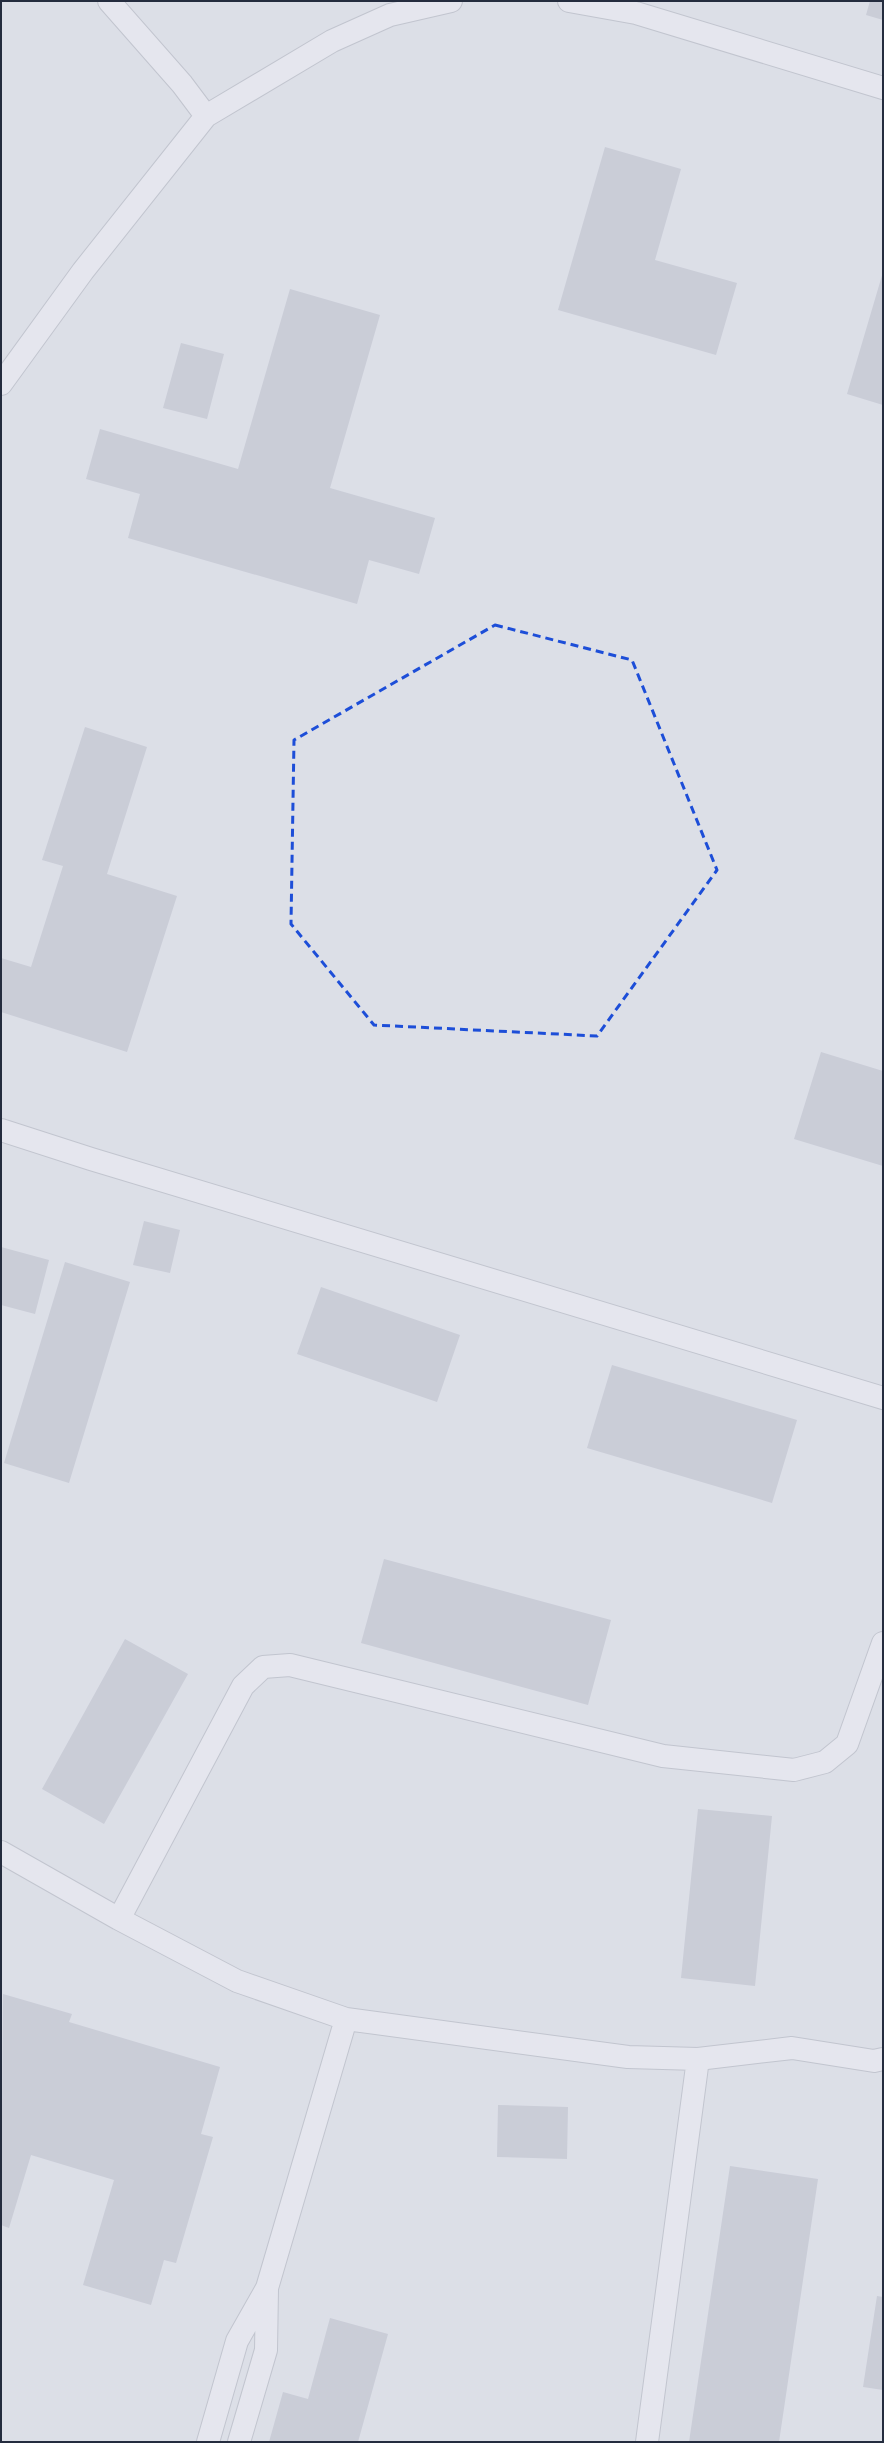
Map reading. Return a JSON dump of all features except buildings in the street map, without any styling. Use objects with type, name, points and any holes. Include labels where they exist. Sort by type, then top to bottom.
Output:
[{"type":"lane","points":[[110,1],[182,84],[206,116]]},
{"type":"lane","points":[[1,384],[83,271],[206,116],[332,41],[390,15],[451,1]]},
{"type":"lane","points":[[569,1],[636,13],[883,88]]},
{"type":"lane","points":[[1,1130],[883,1398]]},
{"type":"lane","points":[[119,1919],[243,1686],[263,1667],[290,1665],[663,1756],[794,1770],[824,1762],[847,1744],[883,1643]]},
{"type":"lane","points":[[1,1852],[119,1919],[237,1981],[346,2019],[628,2057],[698,2059],[792,2048],[874,2062],[883,2059]]},
{"type":"lane","points":[[208,2442],[237,2341],[267,2288],[346,2019]]},
{"type":"lane","points":[[648,2442],[698,2059]]},
{"type":"lane","points":[[239,2442],[266,2350],[267,2288]]},
{"type":"highlighted area","points":[[495,625],[632,660],[717,870],[597,1036],[374,1025],[291,924],[294,740]]}]
